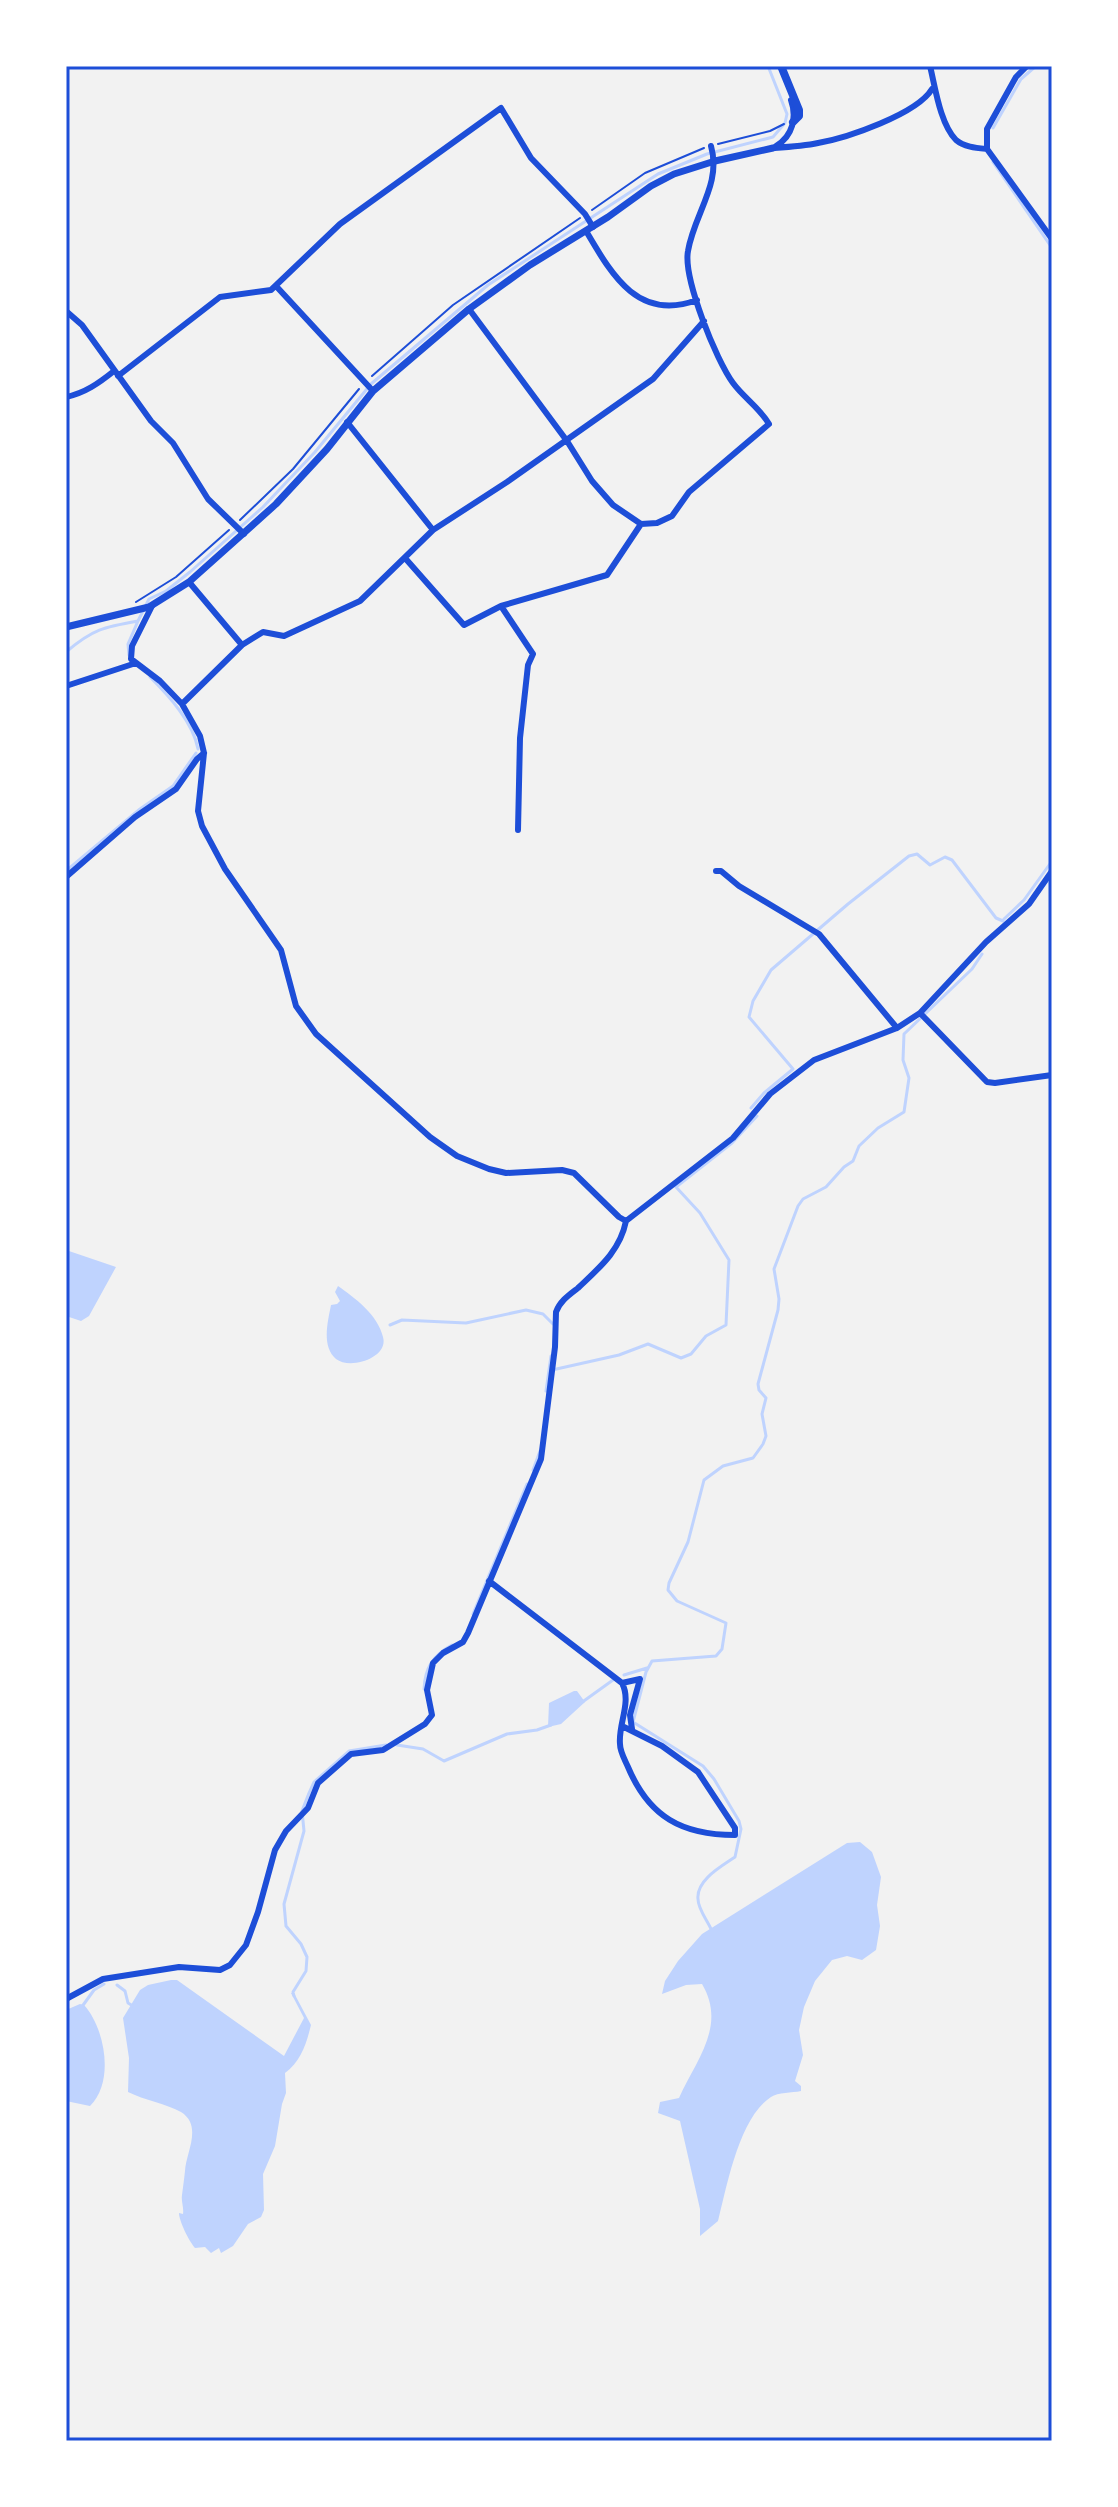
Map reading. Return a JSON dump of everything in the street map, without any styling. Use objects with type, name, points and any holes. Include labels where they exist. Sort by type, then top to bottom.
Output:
[{"type":"main road","points":[[779,66],[799,110],[799,116],[793,122]]},
{"type":"street","points":[[930,66],[932,89],[955,139],[968,146],[987,149]]},
{"type":"street","points":[[1027,66],[1016,77],[990,123],[985,135],[987,149],[1052,239]]},
{"type":"street","points":[[66,627],[145,608],[189,582],[305,473],[370,388],[469,309],[589,224],[713,153],[819,143],[843,137],[903,112],[924,99],[932,89]]},
{"type":"street","points":[[66,397],[116,374],[220,297],[266,292],[276,286],[340,224],[501,108],[531,158],[589,224],[610,271],[633,293],[663,306],[678,307],[697,300]]},
{"type":"street","points":[[773,148],[783,142],[793,122]]},
{"type":"street","points":[[469,309],[567,441],[592,481],[613,505],[641,524],[657,523],[672,516],[689,492],[769,424],[762,412],[728,376],[704,321],[689,275],[688,251],[715,172],[713,153]]},
{"type":"street","points":[[276,286],[370,388]]},
{"type":"street","points":[[66,311],[82,325],[151,421],[173,443],[208,499],[241,530]]},
{"type":"street","points":[[182,704],[242,645],[263,632],[284,636],[356,604],[433,530],[567,441],[653,379],[704,321]]},
{"type":"street","points":[[347,422],[433,530]]},
{"type":"street","points":[[405,558],[464,625],[501,606],[601,579],[613,570],[641,524]]},
{"type":"street","points":[[189,582],[242,645]]},
{"type":"street","points":[[140,598],[145,608],[131,649],[131,659],[160,681],[182,704],[200,736],[204,753],[198,811],[202,826],[225,869],[281,950],[296,1006],[316,1034],[436,1142],[457,1156],[506,1173],[562,1170],[574,1173],[626,1221]]},
{"type":"street","points":[[501,606],[533,654],[525,687],[520,738],[518,830]]},
{"type":"street","points":[[66,686],[134,664]]},
{"type":"street","points":[[66,877],[135,817],[176,789],[204,753]]},
{"type":"street","points":[[716,871],[721,871],[739,886],[816,932],[897,1028]]},
{"type":"street","points":[[66,1999],[103,1979],[179,1967],[220,1970],[230,1965],[246,1945],[275,1850],[286,1831],[302,1815],[318,1783],[343,1759],[358,1752],[383,1750],[429,1720],[432,1710],[427,1690],[433,1663],[443,1653],[463,1642],[541,1459],[548,1419],[558,1307],[605,1264],[624,1236],[626,1221],[733,1138],[770,1094],[814,1060],[923,1015],[986,942],[1029,904],[1052,871]]},
{"type":"street","points":[[923,1015],[987,1082],[1052,1075]]},
{"type":"street","points":[[489,1581],[622,1683],[626,1690],[622,1726],[620,1745],[639,1791],[655,1812],[693,1829],[716,1835],[735,1835],[735,1828],[704,1777],[662,1746],[622,1726]]},
{"type":"street","points":[[622,1683],[640,1679],[630,1715],[632,1729]]},
{"type":"water","points":[[66,1250],[116,1267],[89,1316],[81,1321],[66,1316]]},
{"type":"water","points":[[338,1286],[365,1308],[380,1329],[383,1344],[380,1351],[367,1360],[342,1362],[331,1354],[328,1347],[328,1318],[331,1305],[340,1301],[335,1292]]},
{"type":"water","points":[[574,1691],[585,1702],[561,1724],[548,1727],[549,1703]]},
{"type":"water","points":[[860,1842],[872,1852],[881,1877],[876,1950],[862,1960],[847,1956],[832,1960],[815,1981],[799,2030],[803,2055],[795,2081],[801,2086],[801,2091],[771,2097],[750,2120],[730,2172],[718,2221],[700,2236],[700,2209],[680,2121],[658,2113],[660,2102],[679,2098],[700,2056],[710,2029],[709,1999],[702,1984],[686,1985],[662,1994],[665,1981],[702,1934],[847,1843]]},
{"type":"water","points":[[177,1980],[284,2056],[304,2018],[291,1993],[294,1993],[311,2025],[302,2052],[285,2073],[286,2093],[275,2146],[263,2174],[264,2210],[261,2217],[248,2224],[233,2246],[221,2253],[219,2248],[211,2253],[205,2247],[195,2248],[179,2217],[179,2213],[183,2214],[182,2195],[192,2140],[188,2118],[175,2109],[128,2092],[129,2058],[123,2018],[140,1990]]},
{"type":"water","points":[[84,2005],[97,2027],[104,2055],[103,2083],[90,2106],[66,2101],[66,2010]]},
{"type":"waterway","points":[[66,652],[99,630],[138,621],[149,599],[166,591],[190,572],[263,507],[315,452],[371,384],[488,285],[658,174],[707,154],[773,137],[785,123],[787,114],[768,66]]},
{"type":"waterway","points":[[993,128],[1021,79],[1036,66]]},
{"type":"waterway","points":[[993,162],[1052,248]]},
{"type":"waterway","points":[[129,655],[128,644],[138,621]]},
{"type":"waterway","points":[[150,677],[186,719],[198,749]]},
{"type":"waterway","points":[[66,871],[140,809],[173,786],[196,753]]},
{"type":"waterway","points":[[751,1108],[793,1069],[749,1017],[753,1001],[771,970],[909,856],[917,854],[930,865],[945,857],[952,860],[996,918],[1003,921]]},
{"type":"waterway","points":[[1004,919],[1024,900],[1052,861]]},
{"type":"waterway","points":[[711,1929],[699,1907],[698,1892],[711,1874],[735,1857],[741,1829],[739,1821],[703,1766],[633,1722],[646,1672],[652,1661],[716,1656],[722,1649],[726,1623],[677,1601],[668,1590],[669,1583],[688,1542],[704,1480],[723,1466],[753,1458],[766,1436],[762,1414],[766,1398],[758,1384],[778,1310],[774,1269],[798,1206],[803,1199],[826,1187],[853,1161],[859,1146],[878,1128],[904,1112],[909,1078],[903,1060],[904,1034],[972,969],[982,954]]},
{"type":"waterway","points":[[552,1370],[619,1355],[648,1344],[681,1358],[691,1354],[706,1336],[726,1325],[729,1260],[700,1213],[676,1187],[732,1143],[757,1116]]},
{"type":"waterway","points":[[390,1325],[402,1320],[466,1323],[526,1310],[543,1314],[553,1324]]},
{"type":"waterway","points":[[546,1391],[551,1356]]},
{"type":"waterway","points":[[533,1470],[540,1451]]},
{"type":"waterway","points":[[473,1614],[527,1484]]},
{"type":"waterway","points":[[424,1689],[431,1663],[452,1645]]},
{"type":"waterway","points":[[624,1675],[647,1668]]},
{"type":"waterway","points":[[581,1703],[613,1680]]},
{"type":"waterway","points":[[397,1745],[423,1749],[444,1761],[507,1734],[551,1725]]},
{"type":"waterway","points":[[294,1996],[293,1992],[306,1971],[307,1957],[286,1926],[284,1904],[304,1831],[302,1811],[314,1782],[349,1751],[386,1745]]},
{"type":"waterway","points":[[81,2008],[94,1990],[104,1984]]},
{"type":"waterway","points":[[117,1985],[125,1991],[128,2003],[133,2006]]}]
